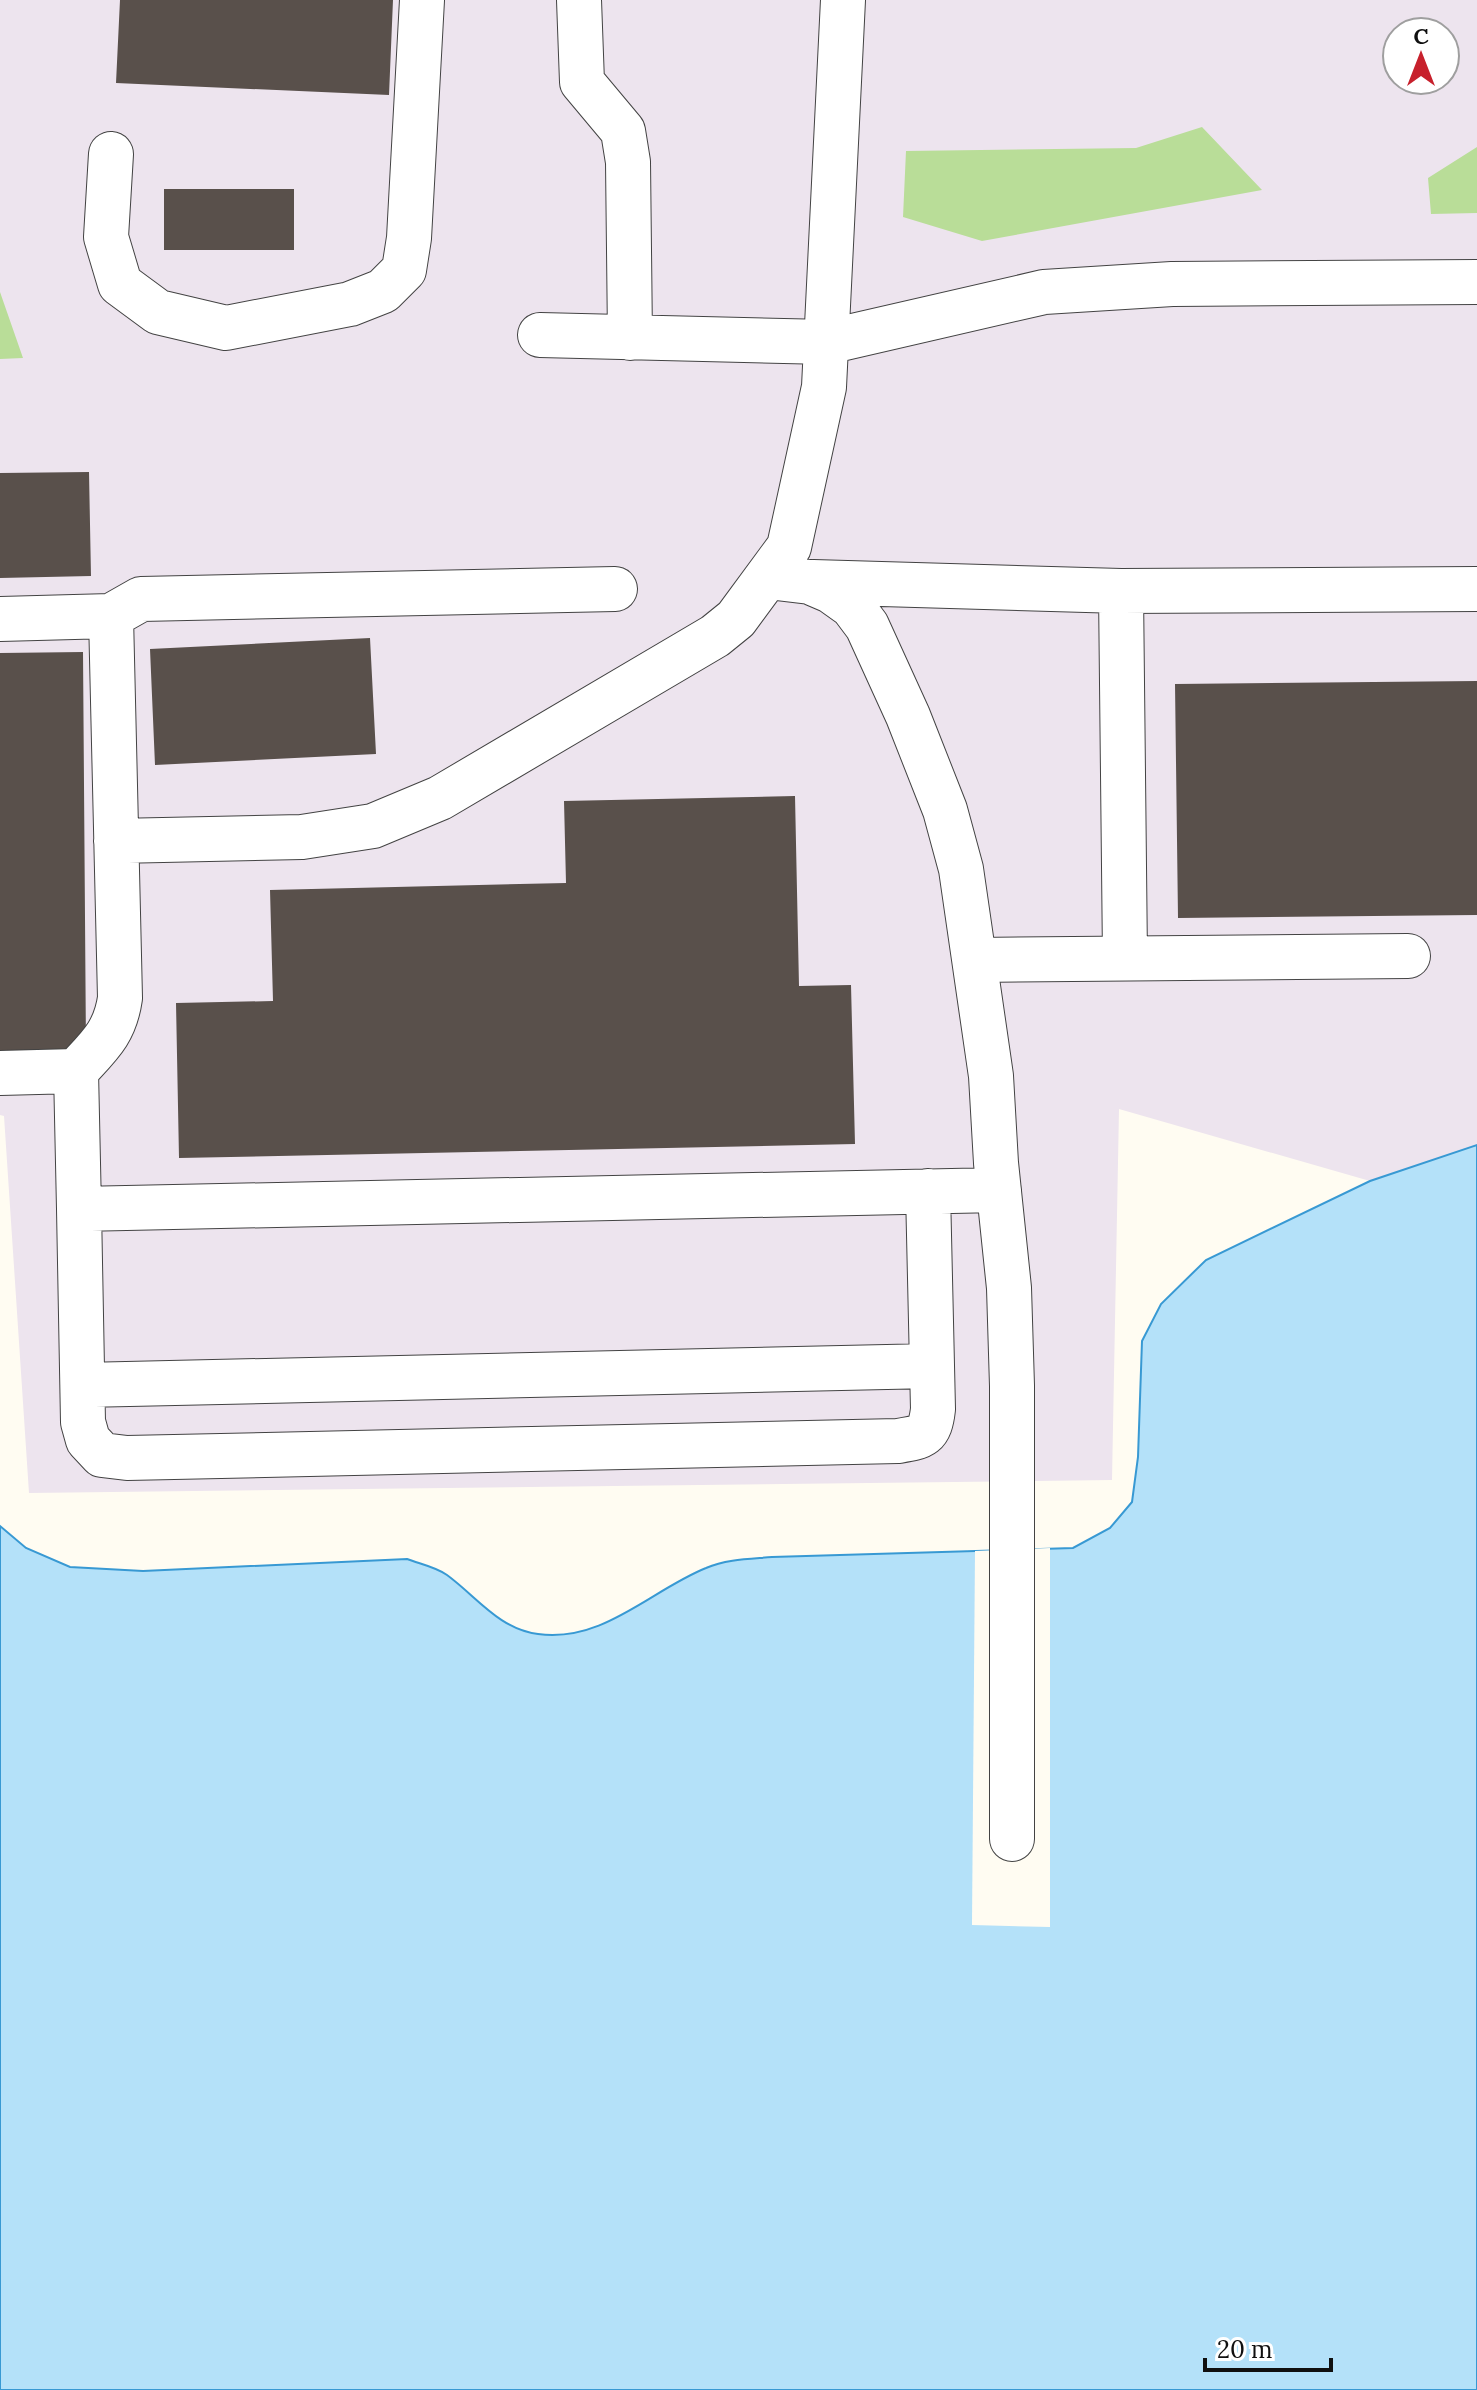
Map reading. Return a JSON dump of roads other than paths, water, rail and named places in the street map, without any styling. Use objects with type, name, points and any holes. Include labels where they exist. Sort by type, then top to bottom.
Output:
[{"type":"lane","points":[[111,154],[106,237],[120,284],[158,312],[226,328],[350,304],[383,291],[404,270],[409,238],[422,0]]},
{"type":"lane","points":[[579,0],[582,82],[623,131],[628,162],[630,338]]},
{"type":"lane","points":[[789,579],[789,547],[824,387],[843,0]]},
{"type":"lane","points":[[540,335],[827,342],[1044,292],[1172,284],[1477,282]]},
{"type":"lane","points":[[789,579],[831,591],[852,606],[867,626],[896,688],[945,810],[961,869],[991,1076],[1009,1288],[1012,1386],[1012,1839]]},
{"type":"lane","points":[[116,841],[302,837],[373,826],[440,798],[715,636],[789,579],[1121,591],[1477,589]]},
{"type":"lane","points":[[0,619],[111,616],[141,599],[615,589]]},
{"type":"lane","points":[[1121,591],[1125,958]]},
{"type":"lane","points":[[0,1073],[76,1071],[104,1042],[117,1021],[120,998],[111,616]]},
{"type":"lane","points":[[975,960],[1408,956]]},
{"type":"lane","points":[[76,1071],[83,1422],[88,1440],[102,1455],[127,1458],[882,1441],[921,1437],[931,1427],[928,1191]]},
{"type":"lane","points":[[79,1209],[999,1190]]},
{"type":"lane","points":[[83,1385],[932,1366]]},
{"type":"water","points":[[1477,1145],[1477,2390],[0,2390],[0,1526],[26,1548],[70,1567],[143,1571],[407,1559],[443,1572],[512,1626],[538,1634],[562,1635],[605,1623],[686,1578],[730,1561],[772,1557],[1073,1548],[1110,1528],[1132,1502],[1138,1457],[1142,1341],[1161,1304],[1206,1260],[1370,1181]]}]
